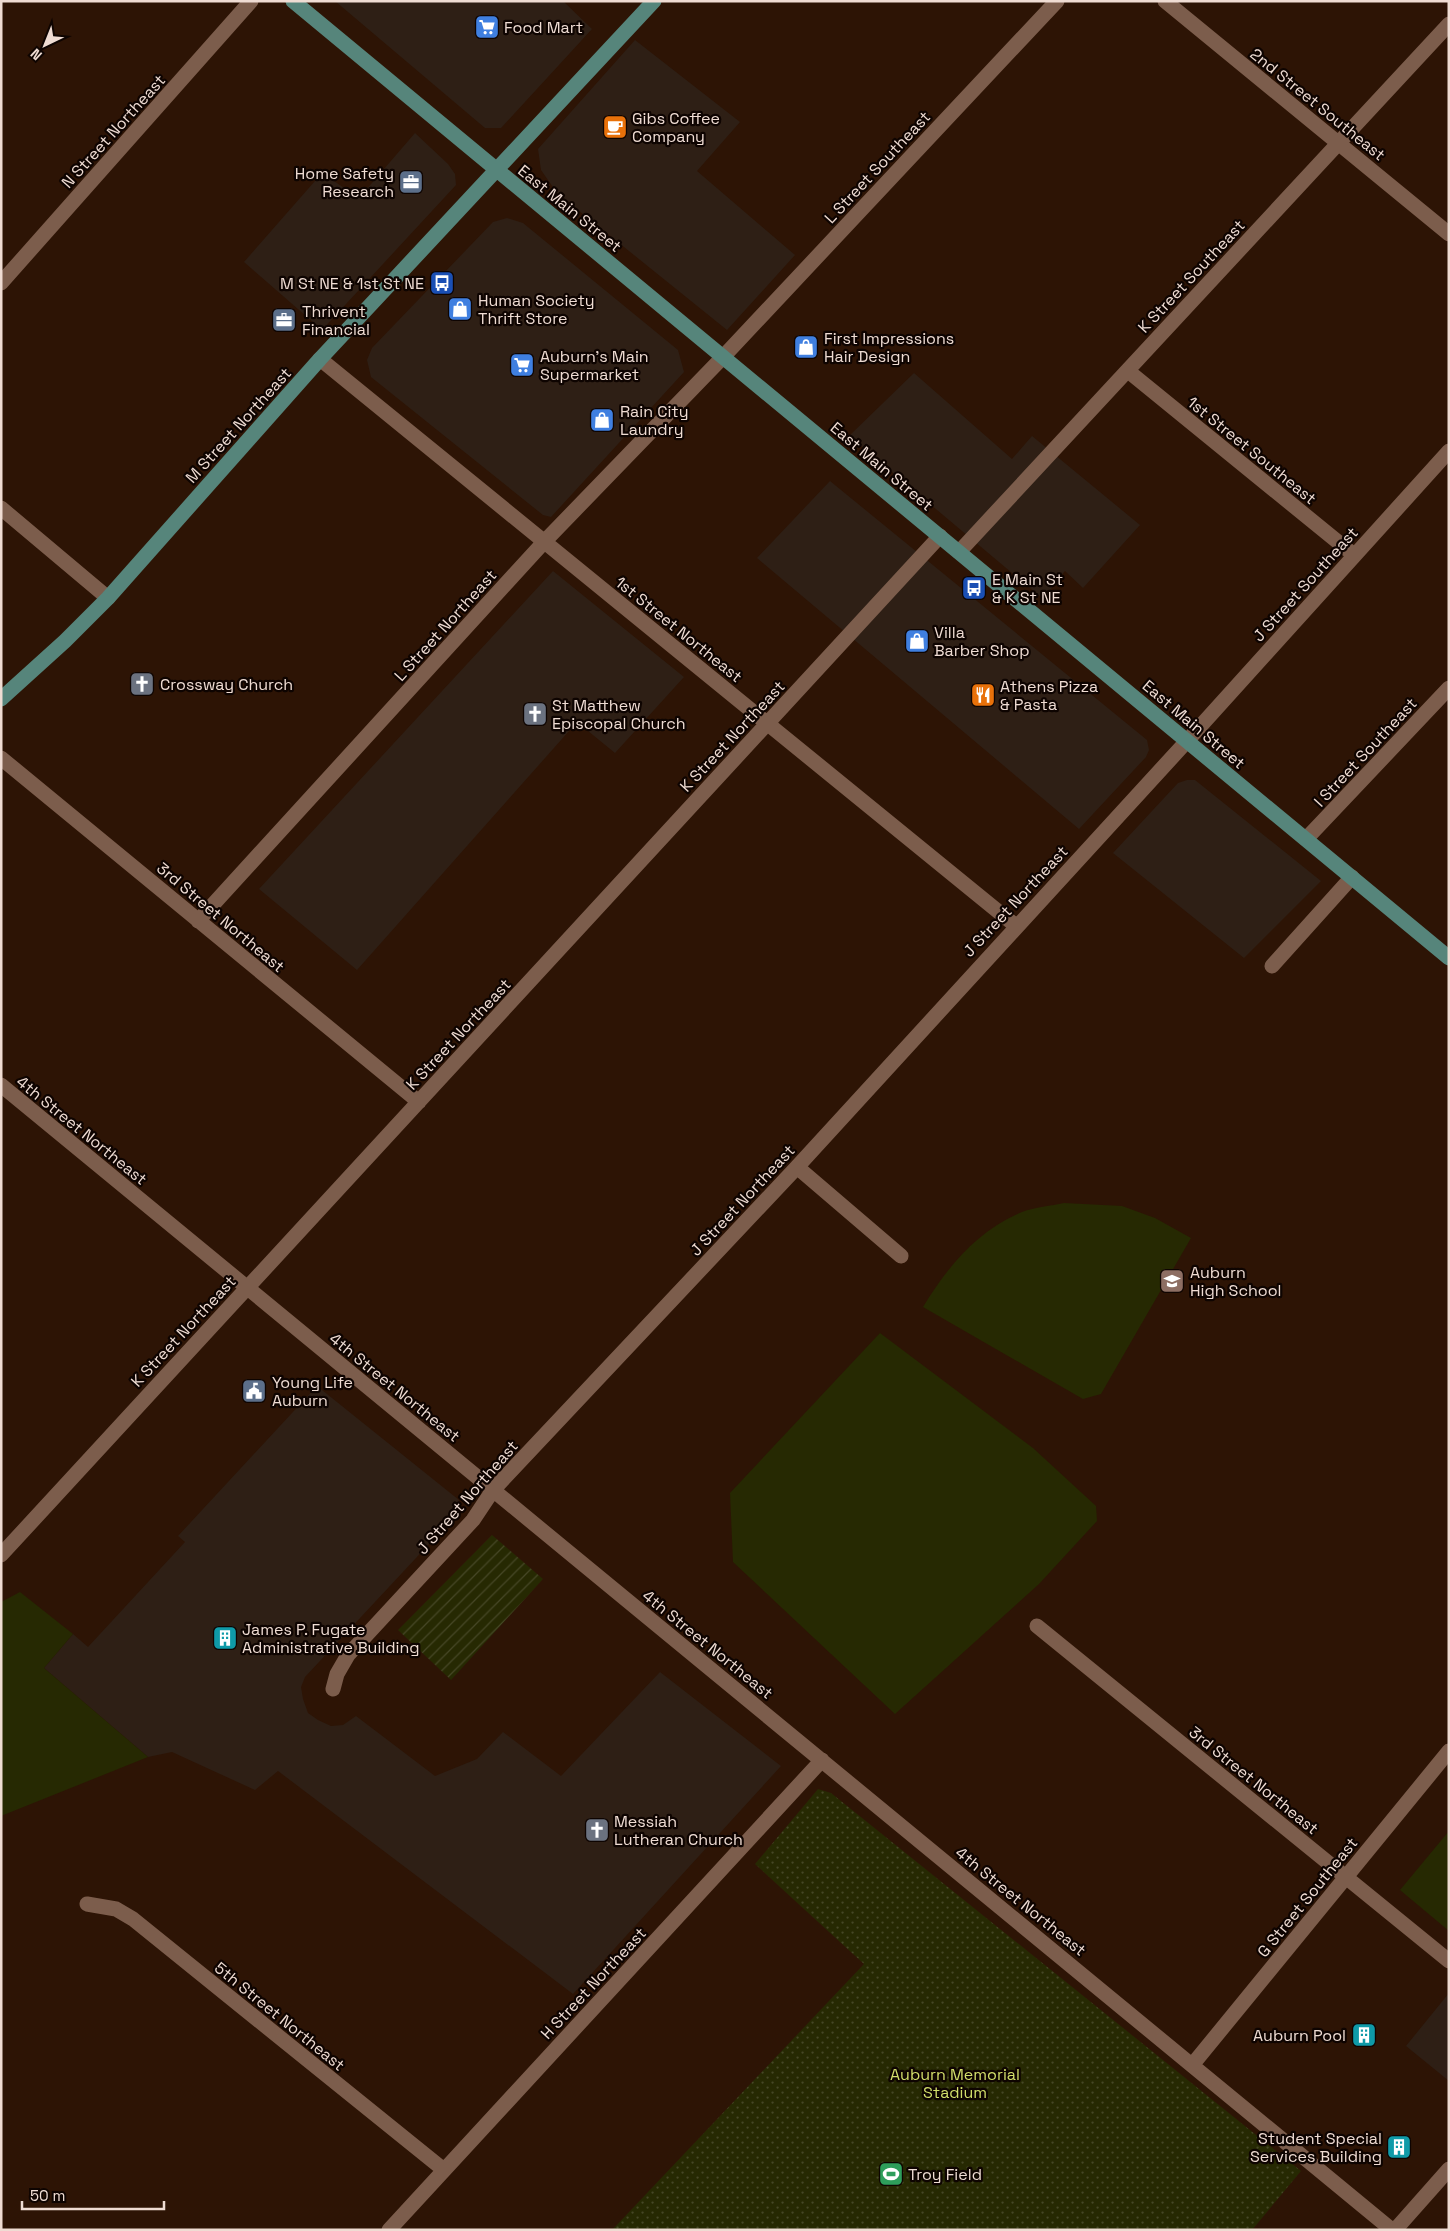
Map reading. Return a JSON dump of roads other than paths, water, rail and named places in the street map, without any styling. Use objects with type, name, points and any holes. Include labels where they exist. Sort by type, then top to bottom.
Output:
[{"type":"main road","name":"East Main Street","points":[[293,1],[1449,958]]},
{"type":"main road","name":"M Street Northeast","points":[[1,698],[66,641],[108,598],[320,359],[654,1]]},
{"type":"street","name":"N Street Northeast","points":[[1,283],[251,1]]},
{"type":"street","name":"L Street Southeast","points":[[723,357],[1057,1]]},
{"type":"street","name":"2nd Street Southeast","points":[[1165,1],[1449,234]]},
{"type":"street","name":"K Street Southeast","points":[[959,552],[1128,371],[1337,142],[1449,24]]},
{"type":"street","name":"L Street Northeast","points":[[198,921],[544,542],[723,357]]},
{"type":"street","name":"1st Street Northeast","points":[[320,359],[1016,926]]},
{"type":"street","name":"1st Street Southeast","points":[[1128,371],[1354,555]]},
{"type":"street","name":"J Street Southeast","points":[[1187,741],[1449,451]]},
{"type":"street","points":[[1,508],[108,598]]},
{"type":"street","name":"K Street Northeast","points":[[1,1555],[940,536]]},
{"type":"street","name":"I Street Southeast","points":[[1306,839],[1449,688]]},
{"type":"street","name":"J Street Northeast","points":[[333,1689],[341,1666],[348,1655],[473,1520],[493,1490],[797,1167],[1187,741]]},
{"type":"street","name":"3rd Street Northeast","points":[[1,758],[419,1102]]},
{"type":"street","points":[[1272,966],[1352,877]]},
{"type":"street","name":"4th Street Northeast","points":[[1,1085],[1394,2230]]},
{"type":"street","points":[[797,1167],[901,1256]]},
{"type":"street","name":"3rd Street Northeast","points":[[1036,1626],[1449,1961]]},
{"type":"street","name":"G Street Southeast","points":[[1193,2064],[1449,1751]]},
{"type":"street","name":"H Street Northeast","points":[[389,2230],[822,1760]]},
{"type":"street","name":"5th Street Northeast","points":[[87,1904],[116,1909],[133,1918],[444,2170]]},
{"type":"street","points":[[1394,2230],[1449,2169]]},
{"type":"place","name":"Food Mart","points":[[487,27]]},
{"type":"place","name":"Gibs Coffee Company","points":[[615,127]]},
{"type":"place","name":"Home Safety Research","points":[[411,182]]},
{"type":"place","name":"M St NE & 1st St NE","points":[[442,283]]},
{"type":"place","name":"Human Society Thrift Store","points":[[460,309]]},
{"type":"place","name":"Thrivent Financial","points":[[284,320]]},
{"type":"place","name":"First Impressions Hair Design","points":[[806,347]]},
{"type":"place","name":"Auburn's Main Supermarket","points":[[522,365]]},
{"type":"place","name":"Rain City Laundry","points":[[602,420]]},
{"type":"place","name":"E Main St & K St NE","points":[[974,588]]},
{"type":"place","name":"Villa Barber Shop","points":[[917,641]]},
{"type":"place","name":"Crossway Church","points":[[142,684]]},
{"type":"place","name":"Athens Pizza & Pasta","points":[[983,695]]},
{"type":"place","name":"St Matthew Episcopal Church","points":[[535,714]]},
{"type":"place","name":"Auburn High School","points":[[1172,1281]]},
{"type":"place","name":"Young Life Auburn","points":[[254,1391]]},
{"type":"place","name":"James P. Fugate Administrative Building","points":[[225,1638]]},
{"type":"place","name":"Messiah Lutheran Church","points":[[597,1830]]},
{"type":"place","name":"Auburn Pool","points":[[1364,2035]]},
{"type":"place","name":"Student Special Services Building","points":[[1399,2147]]},
{"type":"place","name":"Troy Field","points":[[891,2174]]},
{"type":"park label","name":"Auburn Memorial Stadium","points":[[955,2083]]}]
